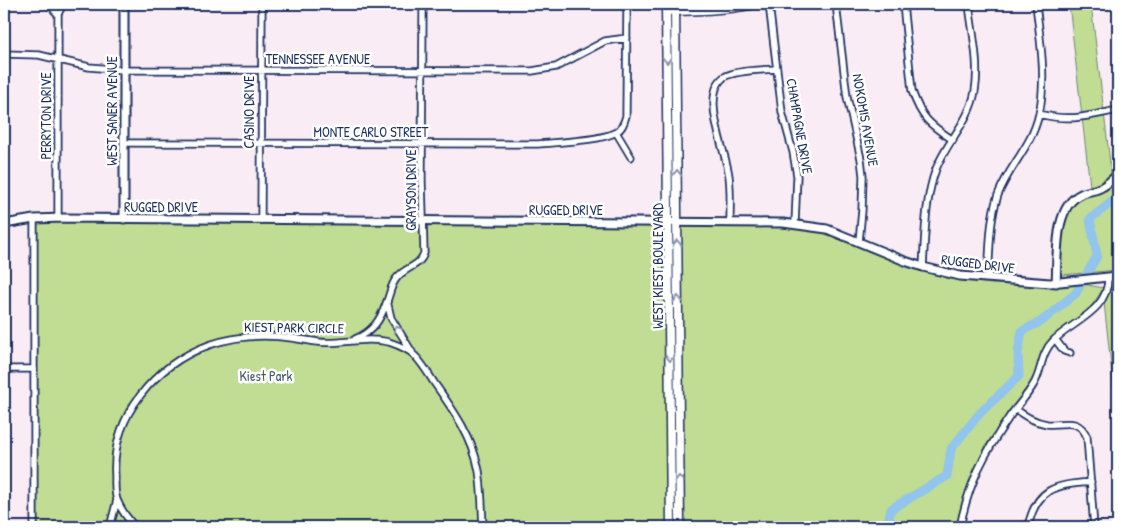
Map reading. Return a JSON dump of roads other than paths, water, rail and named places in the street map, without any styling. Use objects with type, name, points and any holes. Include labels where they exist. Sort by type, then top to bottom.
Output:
[{"type":"main road","name":"WEST KIEST BOULEVARD","points":[[667,8],[672,116],[680,527]]},
{"type":"main road","name":"WEST KIEST BOULEVARD","points":[[672,116],[676,8]]},
{"type":"main road","name":"WEST KIEST BOULEVARD","points":[[671,527],[673,222]]},
{"type":"street","name":"PERRYTON DRIVE","points":[[55,4],[54,10],[58,14]]},
{"type":"street","name":"PERRYTON DRIVE","points":[[58,218],[58,14],[63,4]]},
{"type":"street","name":"WEST SANER AVENUE","points":[[124,4],[124,218]]},
{"type":"street","name":"CASINO DRIVE","points":[[261,220],[262,4]]},
{"type":"street","name":"GRAYSON DRIVE","points":[[348,341],[374,328],[396,279],[401,273],[418,264],[423,258],[423,4]]},
{"type":"street","points":[[627,4],[626,116],[616,132],[631,157]]},
{"type":"street","points":[[667,8],[695,12],[745,8],[760,4]]},
{"type":"street","name":"CHAMPAGNE DRIVE","points":[[769,4],[782,112],[793,152],[797,176],[795,224]]},
{"type":"street","name":"NOKOMIS AVENUE","points":[[836,4],[847,97],[863,176],[859,242]]},
{"type":"street","points":[[903,4],[912,91],[925,120],[953,140]]},
{"type":"street","points":[[923,267],[927,215],[936,170],[970,111],[977,80],[969,4]]},
{"type":"street","points":[[988,278],[993,219],[999,194],[1031,138],[1039,114],[1043,84],[1036,4]]},
{"type":"street","name":"TENNESSEE AVENUE","points":[[4,54],[39,55],[104,69],[124,70],[532,71],[546,70],[566,63],[596,44],[627,38]]},
{"type":"street","points":[[730,222],[729,177],[717,123],[714,91],[717,84],[726,76],[777,69]]},
{"type":"street","points":[[1039,114],[1066,119],[1081,118],[1118,110]]},
{"type":"street","name":"MONTE CARLO STREET","points":[[124,143],[538,144],[603,137],[616,132]]},
{"type":"street","points":[[1056,283],[1060,226],[1065,207],[1082,193],[1106,185],[1118,174]]},
{"type":"street","name":"RUGGED DRIVE","points":[[4,224],[34,219],[58,218],[795,224],[827,229],[923,267],[955,275],[1056,283],[1118,276]]},
{"type":"street","points":[[34,219],[34,527]]},
{"type":"street","points":[[960,527],[970,488],[986,453],[1036,380],[1046,350],[1055,339],[1092,312],[1107,287],[1104,277]]},
{"type":"street","points":[[387,301],[391,318],[414,355]]},
{"type":"street","name":"KIEST PARK CIRCLE","points":[[135,527],[124,514],[117,500],[114,467],[116,448],[124,422],[135,401],[153,380],[179,360],[210,345],[239,338],[264,336],[334,343],[379,340],[396,345],[414,355],[453,410],[470,440],[479,471],[484,527]]},
{"type":"street","points":[[1055,339],[1064,350],[1070,353]]},
{"type":"street","points":[[4,369],[34,369]]},
{"type":"street","points":[[1015,409],[1030,419],[1055,424],[1069,423],[1080,426],[1084,431],[1087,437],[1094,527]]},
{"type":"street","points":[[1028,527],[1033,509],[1039,498],[1048,490],[1059,486],[1091,482]]},
{"type":"street","points":[[110,527],[117,500]]},
{"type":"waterway","points":[[893,527],[889,518],[891,509],[947,476],[951,449],[980,413],[1019,376],[1018,353],[1022,331],[1042,321],[1076,293],[1097,256],[1090,219],[1118,197]]},
{"type":"park label","name":"Kiest Park","points":[[266,375]]}]
